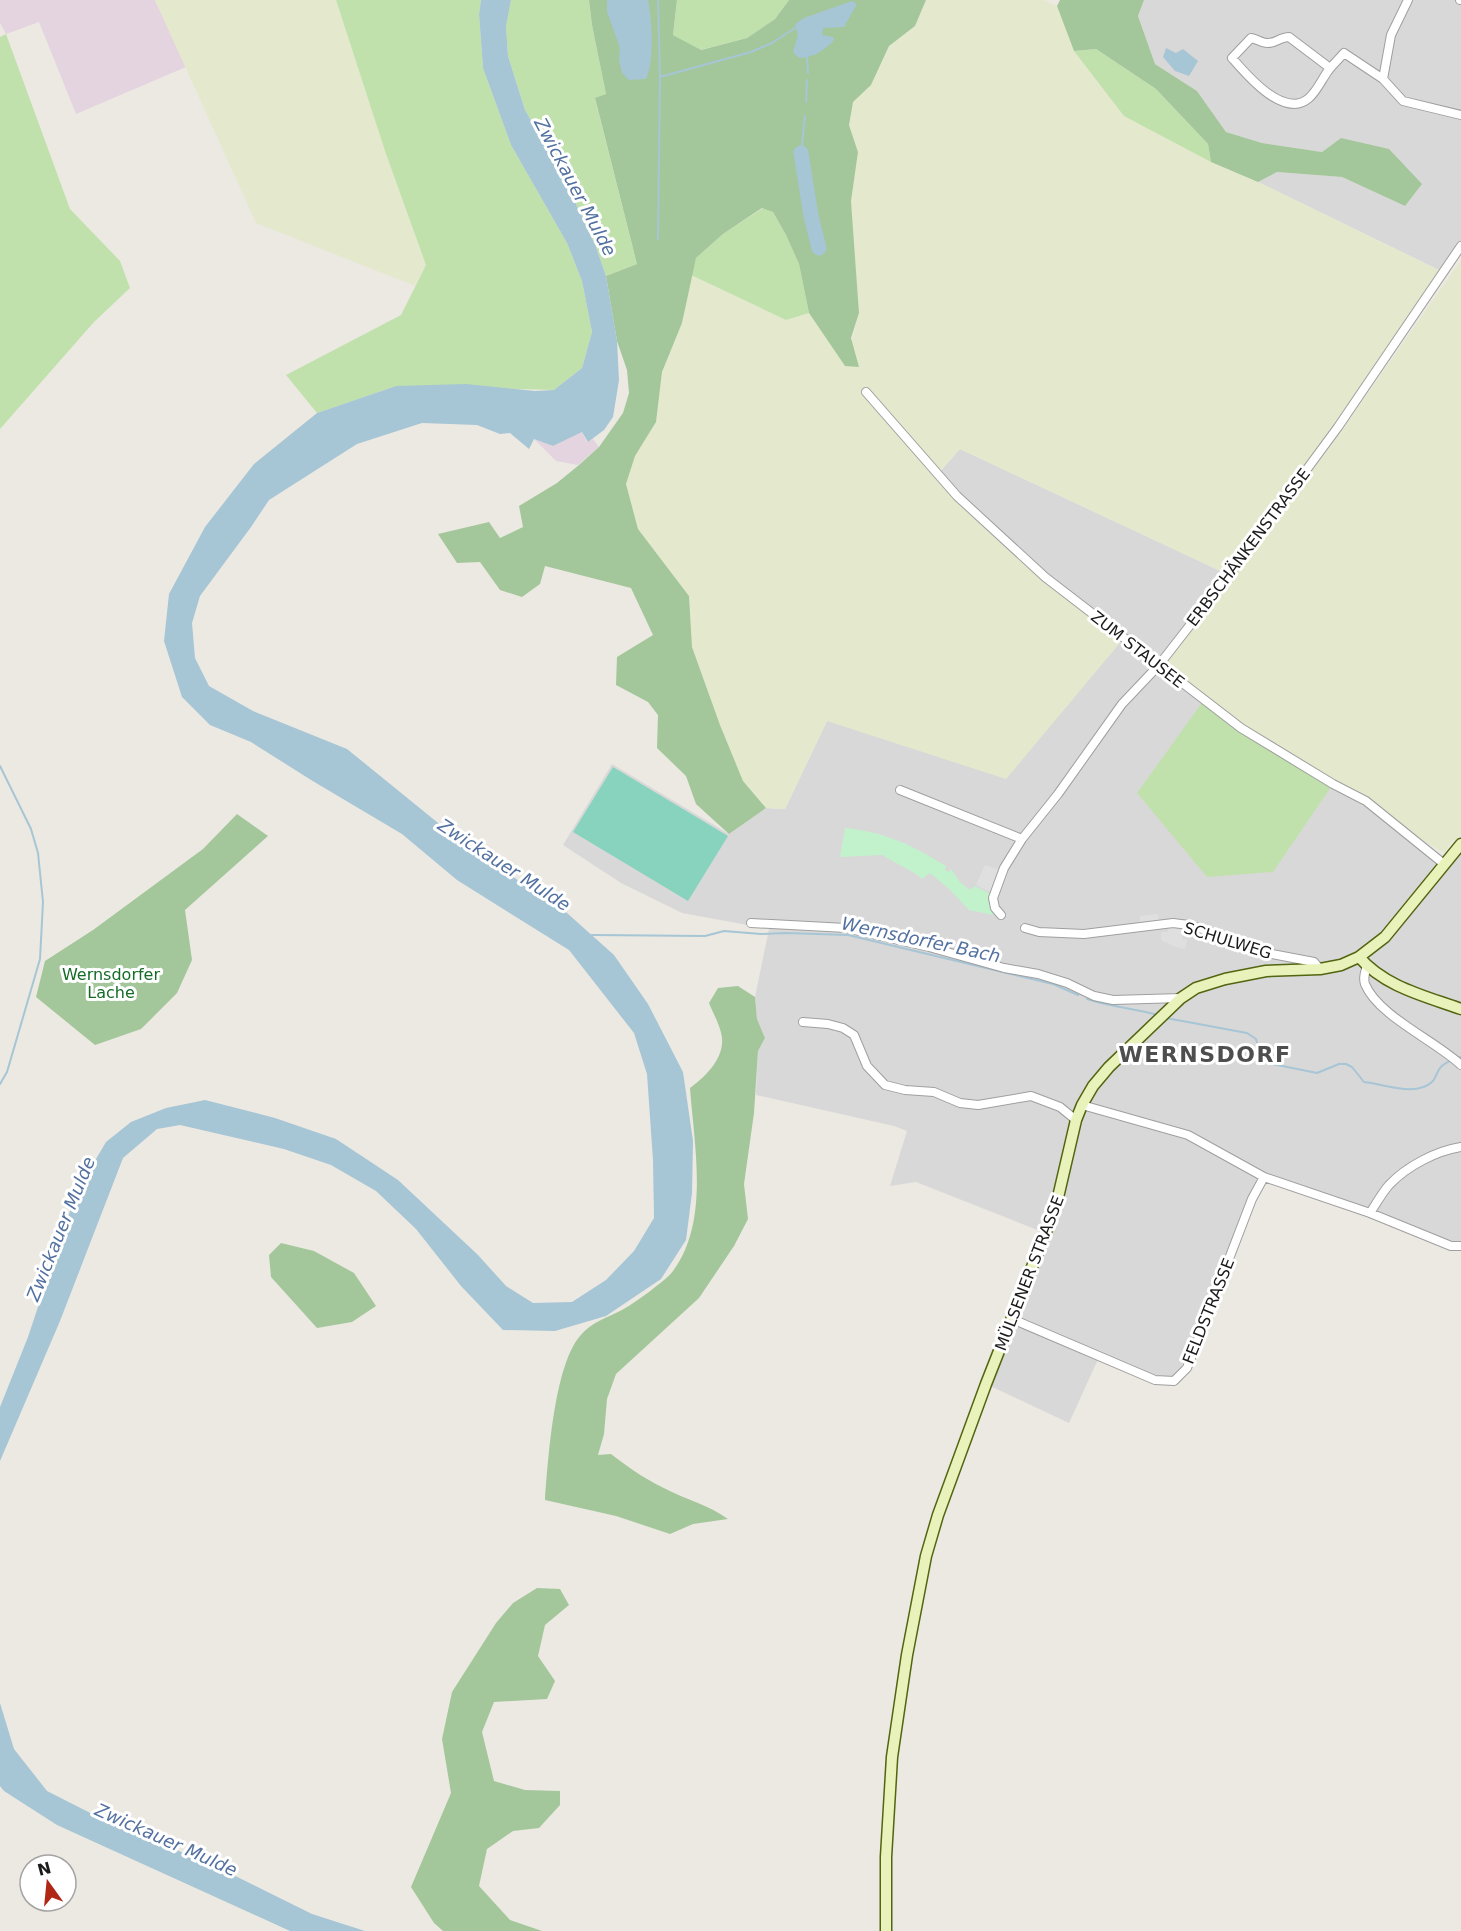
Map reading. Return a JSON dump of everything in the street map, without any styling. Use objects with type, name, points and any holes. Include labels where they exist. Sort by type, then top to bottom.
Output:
[{"type":"street","points":[[1383,79],[1391,35],[1408,0]]},
{"type":"street","points":[[1330,68],[1288,37],[1265,44],[1251,38],[1232,58],[1263,91],[1276,99],[1289,103],[1303,102],[1310,98],[1330,68],[1344,53],[1383,79],[1403,101],[1461,114]]},
{"type":"street","name":"ERBSCHÄNKENSTRASSE","points":[[1001,915],[995,908],[993,898],[1004,868],[1022,839],[1058,794],[1122,704],[1159,665],[1229,575],[1338,427],[1461,246]]},
{"type":"street","name":"ZUM STAUSEE","points":[[866,392],[957,496],[1046,577],[1241,728],[1332,784],[1366,801],[1444,864]]},
{"type":"street","points":[[900,790],[1022,839]]},
{"type":"street","name":"MÜLSENER STRASSE","points":[[886,1931],[886,1857],[892,1757],[907,1655],[926,1556],[938,1515],[1056,1206],[1076,1120],[1082,1105],[1093,1086],[1109,1067],[1181,998],[1196,988],[1266,971],[1320,969],[1363,962],[1461,844]]},
{"type":"street","points":[[751,923],[846,928],[929,947],[1004,968],[1038,974],[1067,983],[1094,996],[1113,1000],[1181,998]]},
{"type":"street","name":"SCHULWEG","points":[[1025,928],[1039,932],[1084,934],[1173,923],[1189,925],[1218,934],[1256,951],[1314,962],[1320,969]]},
{"type":"street","points":[[1363,962],[1398,987],[1461,1009]]},
{"type":"street","points":[[1363,962],[1365,984],[1374,1000],[1457,1061]]},
{"type":"street","points":[[803,1022],[828,1024],[843,1028],[854,1035],[867,1066],[885,1085],[905,1090],[934,1092],[960,1103],[978,1105],[1031,1096],[1060,1107],[1076,1120]]},
{"type":"street","points":[[1082,1105],[1188,1135],[1264,1177],[1370,1213],[1451,1246],[1461,1246]]},
{"type":"street","points":[[1370,1213],[1388,1186],[1400,1175],[1429,1157],[1461,1147]]},
{"type":"street","name":"FELDSTRASSE","points":[[1012,1319],[1155,1380],[1174,1381],[1187,1368],[1252,1199],[1264,1177]]},
{"type":"shaded area","points":[[0,0],[155,0],[186,67],[76,114],[39,22],[6,34],[0,23]]},
{"type":"shaded area","points":[[1144,0],[1461,0],[1461,246],[1443,272],[1258,182],[1277,172],[1342,177],[1405,206],[1341,138],[1322,152],[1262,143],[1226,132],[1197,91],[1155,64],[1138,16]]},
{"type":"shaded area","points":[[582,432],[587,442],[593,439],[599,447],[578,465],[556,461],[534,439],[553,446]]},
{"type":"shaded area","points":[[960,449],[1229,575],[1333,784],[1366,801],[1440,863],[1461,842],[1461,1246],[1264,1177],[1187,1368],[1174,1381],[1155,1380],[1100,1355],[1069,1423],[986,1384],[1045,1233],[916,1182],[890,1186],[907,1131],[894,1126],[756,1095],[758,1050],[765,1038],[757,1019],[755,997],[769,929],[682,913],[621,883],[563,845],[612,764],[729,834],[766,808],[785,809],[827,721],[1045,577],[938,474]]},
{"type":"shaded area","points":[[985,865],[1003,871],[994,894],[976,885]]},
{"type":"shaded area","points":[[1158,914],[1159,922],[1140,924],[1140,916]]},
{"type":"shaded area","points":[[1168,927],[1184,930],[1182,939],[1187,940],[1185,949],[1161,940],[1161,932],[1168,932]]},
{"type":"green space","points":[[155,0],[336,0],[386,154],[426,265],[415,286],[256,223]]},
{"type":"green space","points":[[336,0],[481,0],[479,14],[483,68],[511,145],[567,243],[582,281],[592,332],[582,368],[554,390],[396,386],[317,413],[286,375],[401,315],[426,265],[386,154]]},
{"type":"green space","points":[[511,0],[589,0],[606,94],[595,99],[637,264],[606,276],[596,247],[564,178],[525,110],[508,56],[506,25]]},
{"type":"green space","points":[[589,0],[677,0],[673,35],[701,50],[747,38],[775,19],[789,0],[926,0],[915,26],[889,46],[871,85],[853,102],[849,125],[858,152],[851,201],[859,313],[851,338],[859,367],[845,366],[809,313],[799,264],[773,212],[762,208],[723,234],[696,258],[682,323],[662,372],[656,422],[635,456],[626,484],[638,529],[689,596],[692,647],[720,725],[743,781],[766,808],[729,834],[696,804],[686,776],[657,748],[658,715],[648,702],[616,685],[617,657],[653,635],[631,588],[545,566],[540,584],[522,597],[500,590],[480,562],[457,563],[438,534],[489,522],[500,538],[523,527],[519,506],[557,483],[599,447],[623,413],[629,393],[627,370],[617,341],[606,276],[637,264],[595,98],[606,94]]},
{"type":"green space","points":[[677,0],[789,0],[775,19],[747,38],[700,50],[673,35]]},
{"type":"green space","points":[[926,0],[1044,0],[1057,6],[1074,51],[1211,162],[1258,182],[1443,272],[1242,559],[1328,450],[1461,260],[1461,835],[1458,839],[1453,840],[1444,853],[1397,825],[1366,801],[1241,728],[1159,665],[1229,575],[960,449],[938,473],[1045,577],[1124,638],[1006,779],[827,721],[785,809],[766,808],[743,781],[692,647],[689,596],[638,529],[626,484],[635,456],[656,422],[662,372],[682,323],[691,275],[786,320],[809,313],[845,366],[859,313],[851,201],[858,152],[849,125],[853,101],[871,85],[889,46],[915,26]]},
{"type":"green space","points":[[1060,0],[1144,0],[1138,16],[1155,64],[1197,91],[1226,132],[1262,143],[1322,152],[1341,138],[1389,149],[1422,184],[1405,206],[1342,177],[1277,172],[1258,182],[1211,162],[1208,144],[1156,89],[1096,49],[1074,51],[1057,6]]},
{"type":"green space","points":[[6,34],[70,209],[120,261],[130,288],[94,322],[0,429],[0,37]]},
{"type":"green space","points":[[1096,49],[1156,89],[1208,144],[1211,162],[1124,116],[1074,51]]},
{"type":"green space","points":[[763,208],[773,212],[799,264],[809,313],[786,320],[691,275],[696,258],[723,234]]},
{"type":"green space","points":[[1204,700],[1333,784],[1273,872],[1207,877],[1137,793]]},
{"type":"green space","points":[[613,767],[728,836],[688,901],[573,832]]},
{"type":"green space","name":"Wernsdorfer Lache","points":[[237,814],[268,836],[185,910],[192,960],[177,993],[141,1029],[95,1045],[36,997],[45,961],[93,930],[203,849]]},
{"type":"green space","points":[[845,828],[886,836],[946,866],[945,870],[949,872],[951,869],[960,882],[970,890],[975,886],[992,895],[990,906],[994,915],[969,910],[930,873],[922,879],[882,855],[840,857]]},
{"type":"green space","points":[[738,986],[755,997],[757,1019],[765,1038],[758,1051],[754,1113],[744,1184],[748,1219],[734,1246],[699,1298],[616,1374],[607,1399],[604,1434],[598,1455],[611,1454],[656,1484],[728,1519],[693,1524],[670,1534],[616,1516],[545,1500],[551,1438],[558,1391],[564,1369],[571,1350],[580,1336],[594,1324],[625,1308],[668,1277],[685,1251],[696,1206],[697,1182],[690,1088],[712,1067],[722,1046],[720,1029],[709,1003],[718,988]]},
{"type":"green space","points":[[281,1243],[314,1251],[354,1273],[376,1306],[352,1322],[317,1328],[271,1277],[269,1255]]},
{"type":"green space","points":[[537,1588],[560,1589],[569,1605],[545,1625],[538,1656],[555,1681],[547,1699],[494,1702],[482,1732],[494,1781],[525,1790],[560,1791],[560,1805],[539,1828],[513,1831],[487,1849],[479,1886],[510,1920],[542,1931],[443,1931],[434,1923],[411,1887],[451,1793],[442,1739],[452,1692],[496,1623],[513,1603]]},
{"type":"water","points":[[481,0],[511,0],[506,26],[508,56],[525,110],[564,178],[596,247],[606,276],[617,341],[619,380],[613,417],[604,430],[588,442],[582,432],[553,446],[534,439],[529,449],[510,433],[500,434],[477,425],[422,423],[357,444],[269,500],[200,596],[192,623],[195,658],[209,686],[253,711],[347,749],[464,844],[567,913],[614,955],[648,1004],[683,1072],[693,1141],[692,1193],[686,1240],[661,1279],[606,1316],[555,1331],[503,1330],[461,1286],[416,1229],[376,1191],[331,1165],[284,1149],[180,1125],[157,1129],[123,1158],[60,1321],[0,1461],[0,1407],[28,1337],[76,1193],[106,1142],[131,1122],[166,1108],[205,1100],[275,1118],[336,1139],[398,1180],[478,1255],[506,1286],[533,1303],[572,1302],[606,1280],[634,1251],[654,1218],[653,1160],[647,1074],[634,1033],[569,950],[457,880],[402,834],[251,742],[210,725],[182,697],[164,641],[169,594],[205,527],[254,464],[317,413],[396,386],[466,384],[535,391],[554,390],[582,368],[592,332],[582,281],[567,243],[511,145],[483,68],[479,14]]},
{"type":"water","points":[[607,0],[648,0],[652,51],[646,79],[629,80],[622,73],[619,60],[620,48],[607,12]]},
{"type":"water","points":[[852,1],[857,4],[844,27],[823,28],[822,35],[833,37],[834,40],[827,47],[804,58],[799,58],[793,52],[798,35],[795,24],[804,18]]},
{"type":"water","points":[[1166,48],[1176,53],[1183,49],[1198,61],[1189,76],[1175,71],[1163,57]]},
{"type":"water","points":[[0,1703],[14,1749],[47,1791],[114,1825],[209,1863],[312,1914],[365,1931],[290,1931],[57,1825],[4,1791],[0,1786]]},
{"type":"waterway","points":[[658,0],[660,77],[658,239]]},
{"type":"waterway","points":[[660,77],[751,52],[772,43],[795,28]]},
{"type":"waterway","points":[[807,58],[808,73]]},
{"type":"waterway","points":[[806,102],[807,80]]},
{"type":"waterway","points":[[801,153],[805,116]]},
{"type":"waterway","points":[[801,153],[811,216],[819,248]]},
{"type":"waterway","points":[[0,766],[31,829],[38,853],[43,902],[40,959],[7,1072],[0,1084]]},
{"type":"waterway","name":"Wernsdorfer Bach","points":[[592,935],[705,936],[724,931],[761,934],[848,935],[1053,984],[1078,995]]},
{"type":"waterway","name":"Wernsdorfer Bach","points":[[1087,999],[1158,1015]]},
{"type":"waterway","name":"Wernsdorfer Bach","points":[[1166,1018],[1247,1033],[1256,1039],[1261,1057],[1267,1063],[1317,1073],[1339,1064],[1346,1064],[1352,1067],[1364,1082],[1400,1089],[1418,1089],[1426,1086],[1433,1081],[1442,1066],[1461,1057]]},
{"type":"district","name":"WERNSDORF","points":[[1205,1054]]},
{"type":"water label","name":"Zwickauer Mulde","points":[[575,187]]},
{"type":"water label","name":"Zwickauer Mulde","points":[[504,865]]},
{"type":"water label","name":"Zwickauer Mulde","points":[[61,1229]]},
{"type":"water label","name":"Zwickauer Mulde","points":[[166,1840]]}]
